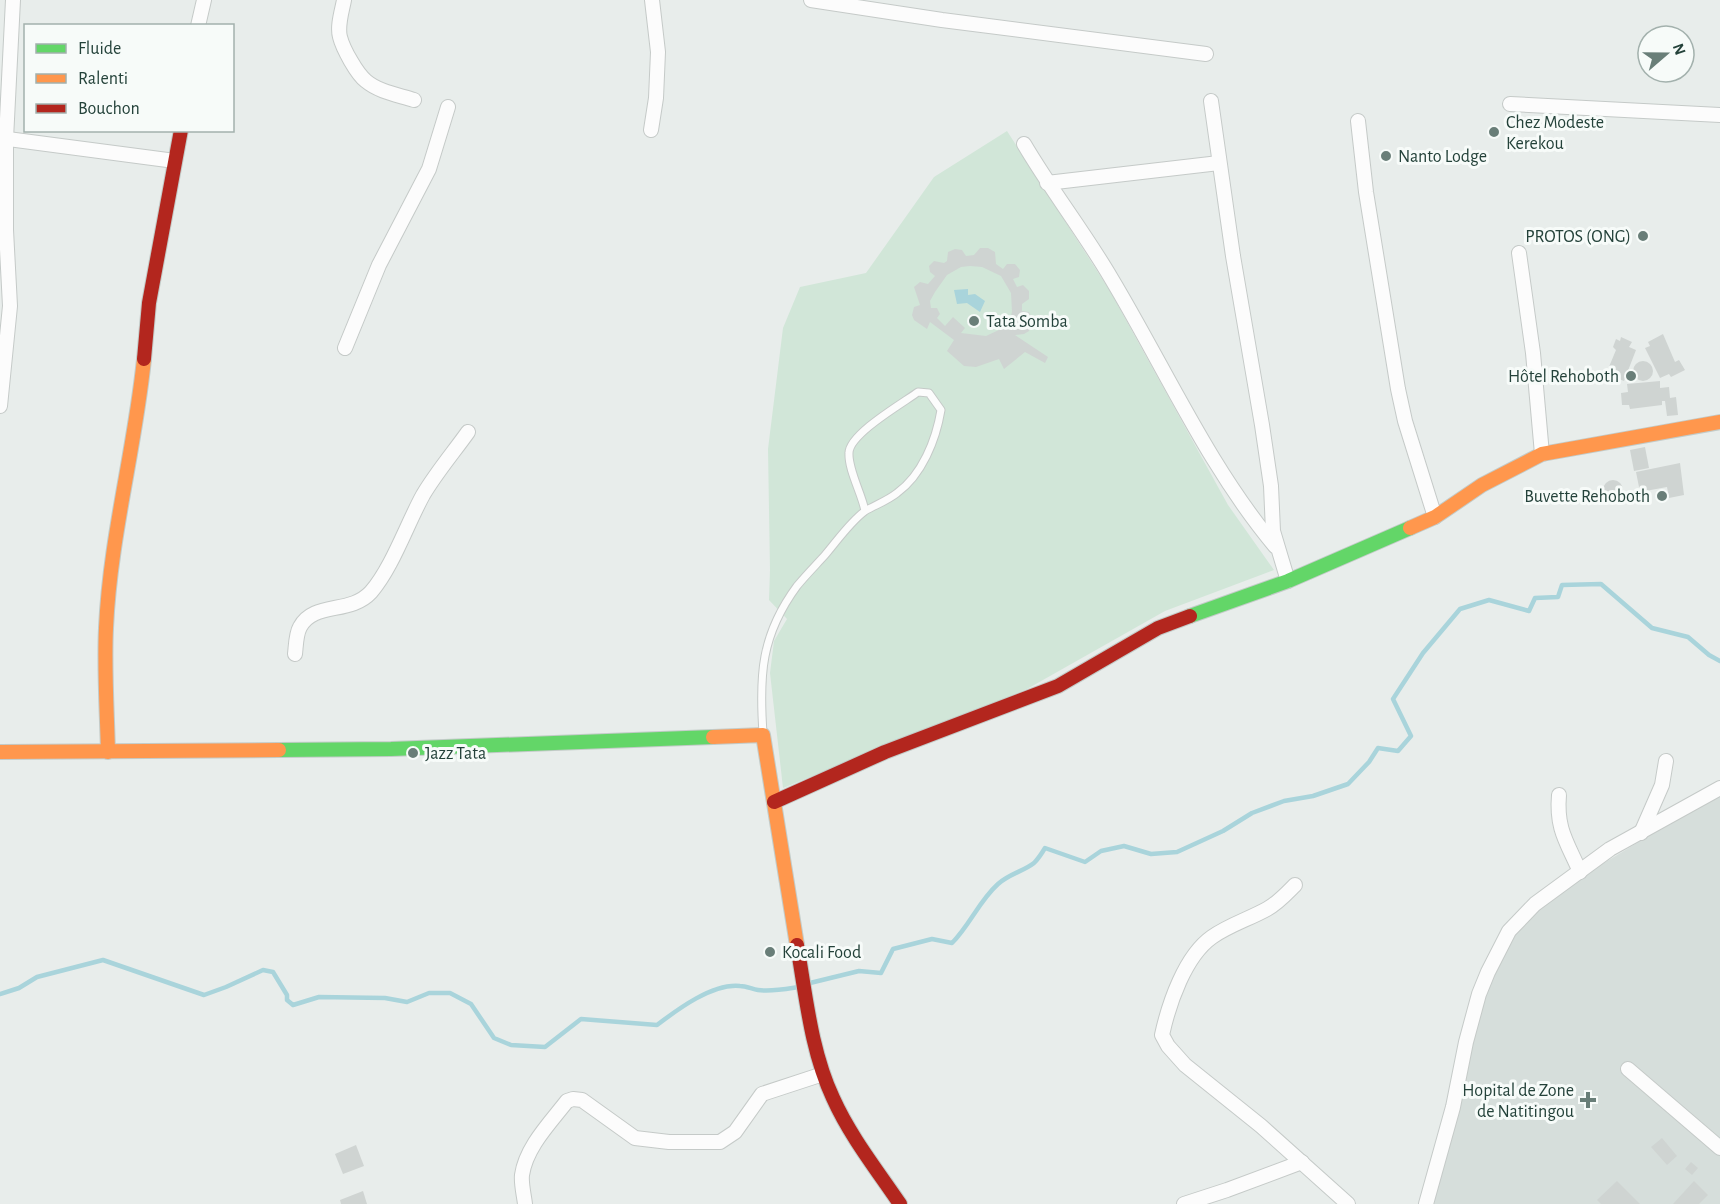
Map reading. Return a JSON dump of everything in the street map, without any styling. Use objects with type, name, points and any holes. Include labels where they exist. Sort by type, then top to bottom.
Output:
[{"type":"street","points":[[0,405],[10,306],[3,139],[13,0]]},
{"type":"street","points":[[198,24],[204,0]]},
{"type":"street","points":[[344,0],[340,37],[356,70],[367,82],[414,100]]},
{"type":"street","points":[[651,130],[656,98],[658,52],[652,0]]},
{"type":"street","points":[[811,0],[942,20],[1206,54]]},
{"type":"street","points":[[1211,100],[1271,486],[1273,531],[1288,581]]},
{"type":"street","points":[[1510,104],[1720,115]]},
{"type":"street","points":[[345,348],[379,265],[429,169],[448,108]]},
{"type":"street","points":[[1358,121],[1366,192],[1398,389],[1405,421],[1434,517]]},
{"type":"street","points":[[108,752],[106,628],[118,520],[139,406],[149,303],[181,132]]},
{"type":"street","points":[[3,139],[175,161]]},
{"type":"street","points":[[1024,144],[1047,183],[1110,277],[1242,504],[1277,549]]},
{"type":"street","points":[[1047,183],[1219,163]]},
{"type":"street","points":[[1519,253],[1533,353],[1542,454]]},
{"type":"street","points":[[774,802],[885,752],[1058,686],[1158,628],[1288,581],[1434,517],[1482,485],[1542,454],[1720,422]]},
{"type":"street","points":[[294,654],[299,629],[306,619],[318,611],[344,608],[357,603],[369,594],[382,579],[424,494],[468,432]]},
{"type":"street","points":[[0,752],[390,749],[763,735],[809,1015],[824,1074],[833,1099],[851,1132],[900,1204]]},
{"type":"street","points":[[1641,832],[1662,785],[1666,761]]},
{"type":"street","points":[[1426,1204],[1453,1107],[1469,1032],[1488,972],[1509,931],[1535,904],[1610,849],[1720,788]]},
{"type":"street","points":[[1559,795],[1557,815],[1560,828],[1580,872]]},
{"type":"street","points":[[1295,885],[1281,900],[1267,909],[1211,938],[1180,978],[1162,1035],[1168,1046],[1185,1065],[1302,1162],[1347,1204]]},
{"type":"street","points":[[1628,1069],[1720,1148]]},
{"type":"street","points":[[525,1204],[522,1177],[524,1168],[536,1140],[567,1101],[582,1100],[635,1138],[669,1142],[720,1142],[735,1132],[762,1094],[824,1074]]},
{"type":"street","points":[[1184,1204],[1302,1162]]},
{"type":"lane","points":[[763,735],[761,701],[763,664],[773,627],[798,584],[865,511],[899,492],[913,479],[930,447],[941,410],[929,393],[918,392],[861,433],[852,443],[849,452],[850,462],[865,511]]},
{"type":"shaded area","name":"Hopital de Zone de Natitingou","points":[[1720,793],[1720,1204],[1431,1204],[1481,997],[1526,910]]},
{"type":"green space","points":[[1007,131],[1110,291],[1228,505],[1274,570],[1165,611],[1027,689],[783,788],[770,673],[774,641],[787,619],[769,600],[768,449],[783,328],[800,287],[866,273],[934,177]]},
{"type":"water","points":[[968,289],[968,295],[975,294],[985,301],[980,312],[967,303],[957,304],[954,290]]},
{"type":"building","points":[[980,248],[988,248],[995,252],[996,264],[1003,269],[1007,264],[1015,264],[1020,270],[1019,277],[1013,279],[1017,287],[1023,285],[1029,291],[1029,299],[1022,304],[1022,311],[1029,312],[1032,318],[1029,331],[1015,335],[1048,357],[1045,363],[1025,352],[1004,369],[999,359],[976,367],[964,366],[947,351],[954,340],[930,322],[927,329],[914,320],[912,315],[914,307],[920,305],[914,287],[920,282],[928,284],[935,276],[930,272],[929,266],[934,261],[944,263],[947,261],[948,252],[955,249],[962,250],[966,256],[974,255]],"holes":[[[961,267],[982,267],[1001,276],[1011,293],[1012,312],[1009,322],[1001,329],[986,336],[961,333],[965,328],[953,317],[945,326],[937,318],[940,314],[937,308],[931,308],[930,301],[935,292],[947,275]]]},
{"type":"building","points":[[1663,334],[1675,362],[1679,360],[1685,370],[1671,377],[1669,374],[1660,378],[1645,348],[1650,346],[1648,342]]},
{"type":"building","points":[[1621,337],[1632,342],[1629,347],[1636,350],[1624,381],[1606,374],[1616,350],[1613,347],[1616,339],[1620,341]]},
{"type":"building","points":[[1643,361],[1650,364],[1653,371],[1650,378],[1643,381],[1636,378],[1633,371],[1636,364]]},
{"type":"building","points":[[1660,381],[1660,388],[1669,387],[1670,398],[1676,397],[1678,415],[1667,416],[1665,401],[1662,401],[1662,405],[1630,409],[1629,405],[1622,405],[1621,393],[1628,392],[1627,384]]},
{"type":"building","points":[[1645,447],[1649,468],[1634,471],[1630,450]]},
{"type":"building","points":[[1680,463],[1684,495],[1669,498],[1667,487],[1640,492],[1636,472]]},
{"type":"building","points":[[1609,480],[1617,480],[1623,486],[1623,494],[1617,500],[1609,500],[1603,494],[1603,486]]},
{"type":"building","points":[[1662,1138],[1677,1156],[1667,1165],[1651,1147]]},
{"type":"building","points":[[356,1145],[364,1166],[343,1174],[335,1154]]},
{"type":"building","points":[[1691,1162],[1698,1168],[1692,1175],[1685,1169]]},
{"type":"building","points":[[1617,1181],[1640,1204],[1601,1204],[1597,1200]]},
{"type":"building","points":[[1694,1181],[1708,1195],[1699,1204],[1673,1204]]},
{"type":"building","points":[[363,1191],[367,1204],[341,1204],[340,1200]]},
{"type":"waterway","points":[[810,983],[859,971],[881,973],[893,949],[932,939],[952,943],[991,891],[1002,881],[1034,863],[1045,848],[1085,862],[1101,851],[1124,846],[1151,854],[1177,852],[1223,831],[1252,813],[1284,801],[1313,796],[1348,784],[1369,762],[1378,748],[1398,751],[1411,736],[1393,699],[1423,653],[1460,609],[1489,600],[1529,611],[1535,598],[1558,597],[1562,585],[1601,584],[1652,628],[1688,637],[1720,661]]},
{"type":"waterway","points":[[0,994],[19,988],[37,977],[103,960],[204,995],[263,970],[273,972],[287,995],[287,1000],[293,1005],[319,997],[385,998],[407,1002],[429,993],[450,993],[471,1004],[494,1038],[511,1045],[545,1047],[581,1019],[657,1025],[696,998],[730,986],[744,986],[768,991],[799,987]]},
{"type":"traffic: fast","points":[[1190,616],[1288,581],[1410,528]]},
{"type":"traffic: fast","points":[[279,750],[391,749],[713,737]]},
{"type":"traffic: slow","points":[[108,752],[105,659],[108,594],[144,359]]},
{"type":"traffic: slow","points":[[1410,528],[1435,517],[1482,485],[1542,454],[1720,422]]},
{"type":"traffic: slow","points":[[713,737],[763,735],[797,945]]},
{"type":"traffic: slow","points":[[0,752],[279,750]]},
{"type":"traffic: jam","points":[[144,359],[149,303],[181,132]]},
{"type":"traffic: jam","points":[[774,802],[885,752],[1058,686],[1158,628],[1190,616]]},
{"type":"traffic: jam","points":[[797,945],[814,1042],[833,1098],[847,1126],[900,1204]]},
{"type":"place","name":"Chez Modeste Kerekou","points":[[1494,132]]},
{"type":"place","name":"Nanto Lodge","points":[[1386,156]]},
{"type":"place","name":"PROTOS (ONG)","points":[[1643,236]]},
{"type":"place","name":"Tata Somba","points":[[974,321]]},
{"type":"place","name":"Hôtel Rehoboth","points":[[1631,376]]},
{"type":"place","name":"Buvette Rehoboth","points":[[1662,496]]},
{"type":"place","name":"Jazz Tata","points":[[413,753]]},
{"type":"place","name":"Kocali Food","points":[[770,952]]},
{"type":"place","name":"Hopital de Zone de Natitingou","points":[[1588,1100]]}]
